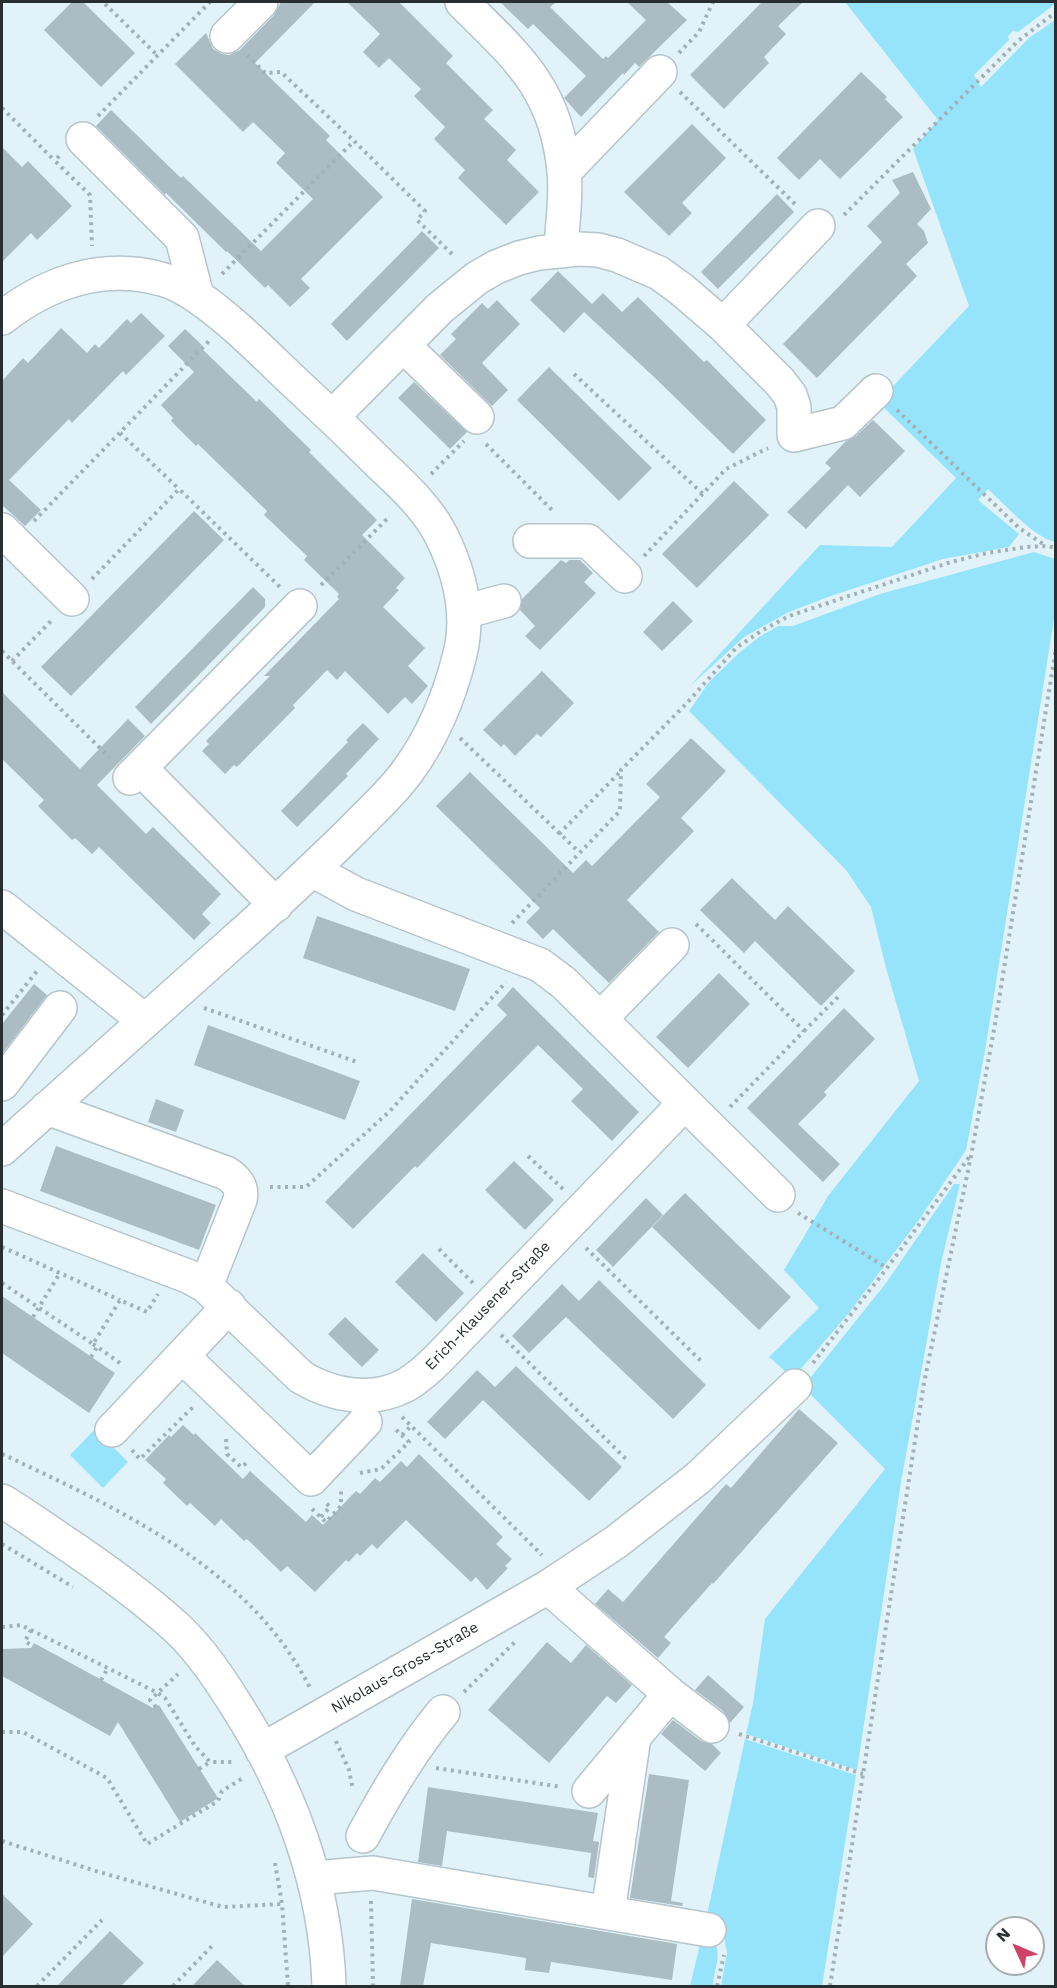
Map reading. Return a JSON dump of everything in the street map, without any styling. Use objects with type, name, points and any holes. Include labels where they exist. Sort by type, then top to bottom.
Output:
[{"type":"street","points":[[227,36],[261,2]]},
{"type":"street","points":[[462,2],[522,62],[544,94],[556,123],[564,172],[561,249]]},
{"type":"street","points":[[564,172],[660,72]]},
{"type":"street","points":[[83,139],[182,238],[197,296]]},
{"type":"street","points":[[723,325],[818,226]]},
{"type":"street","points":[[332,417],[440,308],[477,278],[519,258],[561,249],[598,250],[635,261],[673,284],[723,325],[780,382],[790,395],[794,407],[794,435],[843,423],[876,391]]},
{"type":"street","points":[[2,316],[47,290],[93,274],[119,273],[150,276],[176,284],[197,296],[228,321],[332,417],[427,512],[440,534],[460,582],[464,612],[464,631],[460,653],[450,686],[424,746],[400,781],[276,905],[2,1149]]},
{"type":"street","points":[[403,345],[474,432]]},
{"type":"street","points":[[8,536],[72,598]]},
{"type":"street","points":[[530,541],[588,541],[624,576]]},
{"type":"street","points":[[464,612],[504,602]]},
{"type":"street","points":[[276,905],[135,773],[300,606]]},
{"type":"street","points":[[312,870],[356,894],[540,965],[564,983],[778,1195]]},
{"type":"street","points":[[2,907],[145,1021]]},
{"type":"street","points":[[600,1019],[672,945]]},
{"type":"street","points":[[2,1084],[60,1008]]},
{"type":"street","name":"Erich-Klausener-Straße","points":[[2,1206],[172,1271],[218,1296],[302,1377],[316,1386],[350,1394],[385,1393],[405,1385],[423,1373],[685,1103]]},
{"type":"street","points":[[47,1108],[226,1173],[240,1186],[240,1200],[218,1296],[182,1356],[112,1430]]},
{"type":"street","points":[[182,1356],[311,1479],[379,1425]]},
{"type":"street","name":"Nikolaus-Gross-Straße","points":[[244,1756],[556,1582],[616,1542],[698,1478],[795,1386]]},
{"type":"street","points":[[2,1501],[111,1573],[178,1630],[222,1682],[244,1756],[289,1804],[314,1878],[328,1952],[329,1986]]},
{"type":"street","points":[[556,1582],[670,1694],[712,1726]]},
{"type":"street","points":[[589,1791],[670,1694]]},
{"type":"street","points":[[363,1836],[406,1763],[443,1712]]},
{"type":"street","points":[[608,1912],[634,1737]]},
{"type":"street","points":[[314,1878],[373,1873],[709,1930]]},
{"type":"path","points":[[210,2],[201,10],[265,73],[282,72],[354,141],[425,211],[417,220],[477,278]]},
{"type":"path","points":[[713,2],[699,32],[660,72],[818,226],[829,230],[1018,41],[1056,12]]},
{"type":"path","points":[[105,4],[158,56]]},
{"type":"path","points":[[2,108],[55,160]]},
{"type":"path","points":[[197,296],[228,268],[354,141]]},
{"type":"path","points":[[8,536],[120,433],[228,321]]},
{"type":"path","points":[[574,374],[703,494]]},
{"type":"path","points":[[876,391],[1019,528],[1047,546]]},
{"type":"path","points":[[120,433],[300,606],[474,432],[583,540]]},
{"type":"path","points":[[624,576],[726,469],[794,435]]},
{"type":"path","points":[[12,661],[179,489]]},
{"type":"path","points":[[559,834],[686,704],[736,648],[761,631],[789,616],[951,562],[1026,547],[1056,548]]},
{"type":"path","points":[[830,1986],[924,1383],[971,1156],[995,1024],[1056,648]]},
{"type":"path","points":[[2,651],[135,773]]},
{"type":"path","points":[[438,717],[579,852]]},
{"type":"path","points":[[491,945],[620,811],[621,770]]},
{"type":"path","points":[[672,945],[694,922],[804,1031]]},
{"type":"path","points":[[2,1015],[54,949]]},
{"type":"path","points":[[240,1186],[306,1187],[390,1111],[525,959]]},
{"type":"path","points":[[172,996],[357,1062]]},
{"type":"path","points":[[710,1127],[838,997]]},
{"type":"path","points":[[528,1156],[573,1218],[703,1363]]},
{"type":"path","points":[[795,1386],[971,1156]]},
{"type":"path","points":[[778,1195],[794,1211],[887,1268]]},
{"type":"path","points":[[2,1247],[147,1312],[172,1271]]},
{"type":"path","points":[[439,1249],[487,1308],[628,1461]]},
{"type":"path","points":[[33,1317],[60,1273]]},
{"type":"path","points":[[2,1283],[120,1363]]},
{"type":"path","points":[[91,1357],[120,1300]]},
{"type":"path","points":[[385,1393],[387,1403],[556,1582]]},
{"type":"path","points":[[379,1425],[402,1435],[409,1442]]},
{"type":"path","points":[[402,1435],[411,1426]]},
{"type":"path","points":[[321,1517],[325,1512]]},
{"type":"path","points":[[2,1544],[81,1592]]},
{"type":"path","points":[[2,1627],[21,1625],[158,1693],[165,1698],[195,1746],[210,1762]]},
{"type":"path","points":[[32,1630],[26,1641],[32,1646]]},
{"type":"path","points":[[443,1712],[518,1639]]},
{"type":"path","points":[[172,1666],[186,1682]]},
{"type":"path","points":[[101,1680],[108,1668]]},
{"type":"path","points":[[156,1707],[150,1700],[179,1674]]},
{"type":"path","points":[[712,1726],[863,1774]]},
{"type":"path","points":[[2,1732],[23,1732],[107,1778],[147,1844],[218,1801],[222,1791],[243,1778]]},
{"type":"path","points":[[200,1769],[210,1762],[244,1756],[243,1778],[248,1786]]},
{"type":"path","points":[[406,1763],[589,1791]]},
{"type":"path","points":[[2,1841],[99,1872],[224,1906],[282,1904]]},
{"type":"path","points":[[274,1854],[282,1904],[288,1986]]},
{"type":"path","points":[[37,1986],[102,1920]]},
{"type":"path","points":[[172,1986],[213,1946]]},
{"type":"shaded area","points":[[845,2],[1055,2],[1018,32],[1013,31],[1008,36],[1009,40],[974,75],[981,87],[1029,38],[1055,20],[1055,542],[1028,527],[988,489],[978,500],[1019,534],[1009,547],[943,559],[789,612],[744,637],[689,687],[820,545],[892,547],[956,478],[878,402],[969,306],[913,149],[938,120]]},
{"type":"shaded area","points":[[1034,552],[1055,559],[1055,613],[985,1051],[966,1150],[921,1217],[848,1314],[793,1378],[769,1357],[819,1308],[784,1270],[828,1196],[919,1081],[871,907],[846,870],[689,711],[709,682],[739,653],[778,626],[793,626],[880,594]]},
{"type":"shaded area","points":[[954,1184],[960,1184],[941,1263],[901,1482],[857,1770],[746,1734],[753,1703],[765,1619],[885,1469],[803,1387],[886,1283]]},
{"type":"shaded area","points":[[95,1429],[128,1462],[103,1488],[70,1455]]},
{"type":"shaded area","points":[[745,1739],[856,1775],[822,1986],[721,1986],[727,1953],[724,1937],[705,1924]]},
{"type":"shaded area","points":[[703,1932],[711,1938],[717,1950],[713,1986],[690,1986]]},
{"type":"building","points":[[72,2],[83,2],[135,53],[101,87],[44,30]]},
{"type":"building","points":[[281,2],[315,2],[255,63],[330,136],[326,140],[383,197],[301,279],[310,288],[290,307],[268,285],[265,288],[226,252],[96,126],[111,110],[261,251],[313,199],[276,163],[285,153],[253,122],[243,132],[175,64],[206,33],[213,49],[222,54],[229,55],[240,50],[274,15]]},
{"type":"building","points":[[347,2],[399,2],[453,56],[446,63],[493,110],[484,119],[516,150],[507,160],[539,192],[506,225],[458,178],[465,170],[434,139],[445,127],[414,96],[421,89],[389,58],[379,68],[363,52],[380,34]]},
{"type":"building","points":[[500,2],[556,2],[550,7],[603,59],[606,56],[608,58],[646,20],[627,2],[667,2],[687,20],[639,67],[635,63],[624,75],[623,73],[581,117],[564,98],[586,76],[533,24],[528,29]]},
{"type":"building","points":[[762,2],[803,2],[778,26],[786,34],[764,57],[769,63],[724,109],[690,75]]},
{"type":"building","points":[[861,72],[887,97],[885,99],[903,117],[840,179],[820,159],[799,180],[777,158]]},
{"type":"building","points":[[692,124],[726,158],[682,203],[692,213],[669,236],[624,192]]},
{"type":"building","points":[[2,147],[22,167],[28,161],[72,206],[37,240],[31,233],[2,262]]},
{"type":"building","points":[[913,172],[931,209],[917,224],[924,231],[928,243],[906,264],[917,276],[817,378],[783,344],[882,242],[867,226],[900,193],[892,180]]},
{"type":"building","points":[[777,194],[794,212],[718,289],[701,272]]},
{"type":"building","points":[[422,231],[439,248],[347,341],[331,324]]},
{"type":"building","points":[[558,271],[592,304],[603,293],[622,312],[638,297],[704,362],[707,360],[766,420],[733,454],[584,312],[564,333],[530,300]]},
{"type":"building","points":[[497,300],[520,324],[482,363],[508,390],[492,406],[440,355],[456,339],[451,334],[482,303],[488,309]]},
{"type":"building","points":[[141,313],[165,336],[126,375],[123,371],[72,423],[69,419],[9,480],[41,510],[25,526],[2,505],[2,381],[23,358],[28,363],[61,328],[87,353],[95,344],[99,348],[127,319],[131,323]]},
{"type":"building","points":[[185,329],[202,345],[200,347],[257,402],[259,399],[311,450],[309,452],[377,520],[362,535],[405,578],[396,588],[399,590],[383,607],[425,648],[408,666],[428,686],[412,704],[405,697],[388,714],[345,671],[337,680],[327,670],[293,705],[295,708],[237,767],[234,765],[225,774],[202,751],[209,744],[206,741],[270,676],[264,676],[339,599],[337,597],[339,594],[304,560],[307,556],[264,515],[267,511],[171,421],[173,418],[161,405],[194,372],[168,346]]},
{"type":"building","points":[[549,367],[652,468],[619,501],[517,400]]},
{"type":"building","points":[[414,382],[467,432],[450,449],[398,398]]},
{"type":"building","points":[[873,420],[905,451],[860,497],[848,485],[806,529],[787,512],[831,468],[825,463],[846,441],[856,436]]},
{"type":"building","points":[[734,481],[769,515],[697,588],[662,554]]},
{"type":"building","points":[[194,511],[224,540],[71,696],[41,667]]},
{"type":"building","points":[[561,560],[566,563],[569,560],[580,560],[593,573],[584,582],[596,593],[540,650],[525,636],[535,626],[520,610],[522,599]]},
{"type":"building","points":[[253,587],[265,599],[265,607],[151,724],[135,707]]},
{"type":"building","points":[[673,601],[693,621],[662,651],[643,632]]},
{"type":"building","points":[[542,671],[574,703],[541,737],[537,734],[515,756],[504,744],[501,747],[483,730]]},
{"type":"building","points":[[2,692],[80,769],[128,719],[145,736],[97,785],[146,834],[153,827],[221,894],[202,914],[211,923],[194,940],[99,847],[92,854],[75,838],[72,840],[38,806],[44,800],[2,759]]},
{"type":"building","points":[[363,723],[379,739],[346,774],[348,776],[297,827],[281,811],[348,742],[346,740]]},
{"type":"building","points":[[691,738],[726,771],[681,818],[694,831],[627,900],[659,932],[609,983],[553,929],[543,939],[526,922],[540,908],[436,806],[470,772],[573,873],[586,860],[592,866],[660,797],[646,784]]},
{"type":"building","points":[[732,878],[775,920],[788,906],[855,971],[821,1006],[755,941],[744,953],[700,910]]},
{"type":"building","points":[[317,916],[470,969],[455,1011],[303,958]]},
{"type":"building","points":[[719,973],[750,1004],[688,1068],[656,1037]]},
{"type":"building","points":[[34,984],[47,995],[2,1054],[2,1024]]},
{"type":"building","points":[[513,987],[639,1112],[612,1141],[571,1101],[583,1089],[538,1045],[417,1168],[415,1166],[353,1229],[325,1202],[507,1015],[497,1005]]},
{"type":"building","points":[[844,1008],[875,1039],[824,1092],[827,1095],[798,1124],[840,1164],[823,1182],[747,1108]]},
{"type":"building","points":[[208,1025],[360,1081],[345,1120],[194,1065]]},
{"type":"building","points":[[156,1099],[184,1110],[176,1132],[148,1122]]},
{"type":"building","points":[[56,1146],[216,1205],[199,1250],[40,1191]]},
{"type":"building","points":[[514,1161],[554,1200],[525,1230],[485,1190]]},
{"type":"building","points":[[685,1193],[791,1297],[759,1330],[652,1227]]},
{"type":"building","points":[[646,1198],[663,1215],[613,1267],[596,1250]]},
{"type":"building","points":[[423,1253],[464,1293],[436,1322],[395,1282]]},
{"type":"building","points":[[599,1280],[706,1385],[673,1419],[566,1317],[529,1353],[512,1336],[562,1284],[579,1301]]},
{"type":"building","points":[[2,1296],[115,1373],[89,1413],[2,1353]]},
{"type":"building","points":[[345,1317],[379,1350],[362,1367],[328,1334]]},
{"type":"building","points":[[516,1366],[622,1467],[589,1501],[483,1400],[445,1439],[427,1422],[477,1370],[495,1387]]},
{"type":"building","points":[[799,1409],[838,1443],[664,1637],[671,1643],[658,1658],[595,1604],[608,1589],[623,1602],[726,1484],[731,1488]]},
{"type":"building","points":[[183,1425],[194,1435],[195,1433],[243,1479],[250,1471],[306,1522],[312,1515],[323,1525],[356,1491],[360,1494],[375,1478],[380,1482],[401,1461],[407,1467],[419,1454],[503,1537],[496,1544],[512,1559],[505,1566],[508,1568],[487,1590],[476,1577],[471,1582],[406,1520],[377,1549],[372,1544],[360,1556],[357,1553],[349,1562],[346,1560],[315,1592],[287,1566],[281,1572],[247,1539],[244,1541],[221,1519],[215,1526],[190,1503],[187,1506],[163,1483],[166,1479],[145,1460],[169,1435],[171,1437]]},
{"type":"building","points":[[547,1642],[571,1663],[586,1645],[632,1685],[616,1703],[607,1696],[549,1763],[488,1710]]},
{"type":"building","points":[[34,1643],[153,1708],[159,1705],[218,1798],[180,1822],[118,1722],[110,1736],[2,1676],[2,1649],[31,1648]]},
{"type":"building","points":[[708,1675],[744,1707],[730,1723],[723,1711],[695,1690]]},
{"type":"building","points":[[673,1720],[701,1741],[712,1744],[721,1753],[705,1771],[661,1734]]},
{"type":"building","points":[[649,1774],[689,1780],[671,1901],[683,1903],[682,1906],[630,1898]]},
{"type":"building","points":[[428,1787],[598,1813],[593,1841],[599,1842],[594,1878],[588,1877],[591,1853],[447,1831],[442,1866],[418,1862]]},
{"type":"building","points":[[2,1894],[33,1924],[2,1957]]},
{"type":"building","points":[[412,1899],[677,1944],[672,1980],[551,1962],[549,1973],[525,1970],[526,1958],[431,1943],[423,1986],[400,1986]]},
{"type":"building","points":[[110,1931],[144,1963],[121,1986],[57,1986]]},
{"type":"building","points":[[217,1960],[245,1986],[192,1986]]}]
